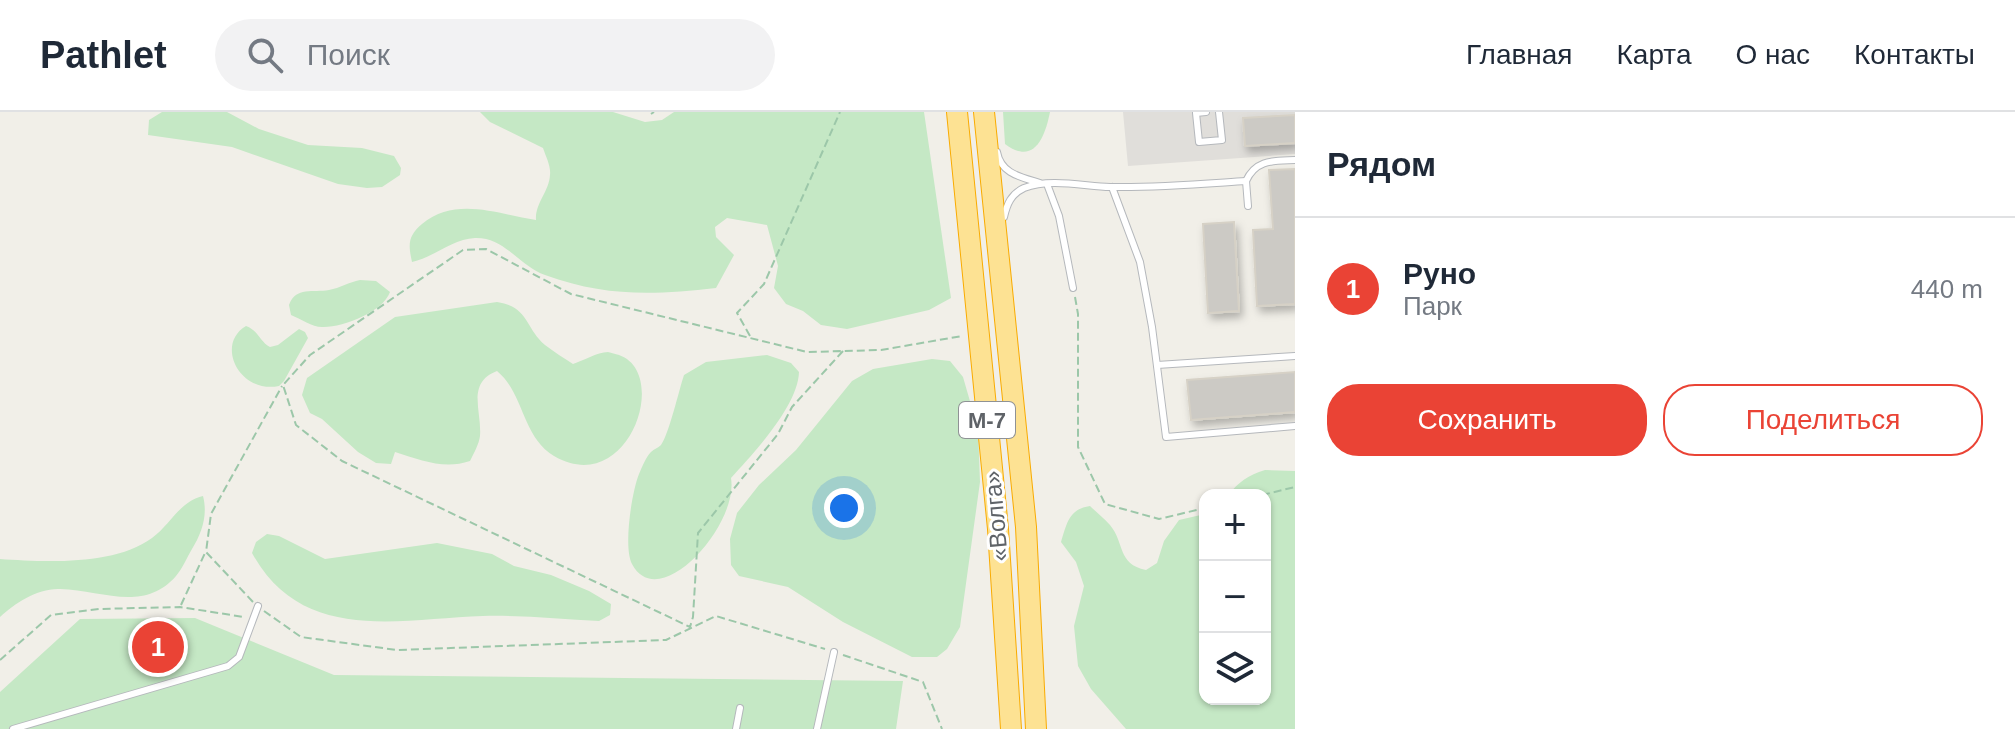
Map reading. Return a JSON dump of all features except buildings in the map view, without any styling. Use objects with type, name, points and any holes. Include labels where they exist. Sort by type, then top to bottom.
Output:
[{"type":"highway","name":"«Волга»","points":[[957,112],[998,529],[1011,729]]},
{"type":"highway","name":"«Волга»","points":[[989,120],[1001,285],[1026,527],[1036,729]]},
{"type":"lane","points":[[989,120],[990,112]]},
{"type":"lane","points":[[1206,112],[1196,113],[1199,142],[1222,140],[1219,112]]},
{"type":"lane","points":[[996,143],[999,173]]},
{"type":"lane","points":[[998,158],[1014,175],[1045,184],[1112,187],[1246,181]]},
{"type":"lane","points":[[1248,206],[1246,181],[1251,170],[1260,163],[1295,160]]},
{"type":"lane","points":[[1004,217],[1007,203],[1013,195],[1025,188],[1045,184]]},
{"type":"lane","points":[[1045,184],[1059,216],[1073,288]]},
{"type":"lane","points":[[1112,187],[1140,262],[1166,437],[1295,426]]},
{"type":"lane","points":[[1001,285],[1006,252],[1002,202]]},
{"type":"lane","points":[[1157,365],[1295,356]]},
{"type":"lane","points":[[13,729],[228,666],[239,657],[258,606]]},
{"type":"lane","points":[[817,729],[834,652]]},
{"type":"lane","points":[[736,729],[740,708]]},
{"type":"path","points":[[751,338],[737,313],[764,284],[840,112]]},
{"type":"path","points":[[180,607],[206,552],[211,514],[283,385],[310,355],[463,250],[486,249],[571,294],[807,352],[881,350],[979,333]]},
{"type":"path","points":[[1073,288],[1078,314],[1078,447],[1105,504],[1159,519],[1199,509]]},
{"type":"path","points":[[206,552],[258,606],[301,637],[397,650],[666,640],[690,627],[693,617],[698,533],[778,434],[792,407],[843,351]]},
{"type":"path","points":[[283,385],[296,425],[342,461],[690,627]]},
{"type":"path","points":[[1271,493],[1295,487]]},
{"type":"path","points":[[0,660],[51,615],[99,609],[180,607],[253,619]]},
{"type":"shaded area","points":[[1123,112],[1295,112],[1295,154],[1128,166]]},
{"type":"green space","points":[[162,112],[227,112],[259,129],[308,145],[362,148],[394,156],[401,168],[400,175],[382,187],[338,184],[232,147],[148,135],[149,120]]},
{"type":"green space","points":[[480,112],[613,112],[645,122],[662,120],[674,112],[924,112],[951,298],[929,310],[847,329],[821,325],[803,311],[786,304],[774,288],[778,266],[767,225],[727,218],[715,227],[716,237],[734,255],[716,288],[650,293],[588,287],[545,275],[495,242],[475,238],[459,241],[412,262],[410,245],[414,232],[435,216],[449,211],[477,209],[536,220],[550,175],[543,148],[490,122]]},
{"type":"green space","points":[[1003,112],[1050,112],[1045,131],[1036,146],[1024,152],[1005,144]]},
{"type":"green space","points":[[360,280],[376,281],[390,292],[371,312],[330,327],[310,324],[291,315],[289,305],[296,295],[329,290]]},
{"type":"green space","points":[[497,302],[515,308],[545,345],[573,364],[608,352],[619,355],[634,366],[641,384],[641,406],[634,428],[621,448],[603,461],[580,465],[554,456],[535,438],[513,391],[497,371],[487,376],[479,390],[479,439],[470,461],[460,464],[432,463],[395,452],[391,464],[376,463],[358,452],[322,419],[310,413],[302,395],[307,378],[395,317]]},
{"type":"green space","points":[[246,326],[270,347],[278,345],[299,329],[305,332],[308,338],[279,386],[253,383],[236,366],[232,344]]},
{"type":"green space","points":[[767,355],[791,363],[799,372],[791,400],[773,429],[731,478],[730,497],[723,518],[695,558],[677,572],[660,579],[644,577],[629,556],[628,533],[634,493],[646,459],[664,439],[684,375],[706,362]]},
{"type":"green space","points":[[932,359],[950,361],[963,377],[978,429],[980,482],[960,627],[947,649],[937,657],[912,657],[843,622],[788,587],[739,576],[731,565],[730,539],[737,513],[759,485],[796,450],[852,381],[873,369]]},
{"type":"green space","points":[[1265,470],[1295,471],[1295,729],[1126,729],[1091,689],[1078,666],[1074,626],[1084,586],[1076,562],[1061,542],[1070,518],[1077,510],[1090,506],[1115,532],[1130,563],[1146,570],[1157,563],[1164,541],[1179,520],[1199,515],[1199,705],[1271,705],[1271,489],[1233,489]]},
{"type":"green space","points":[[203,496],[204,517],[199,537],[178,573],[164,587],[136,597],[52,589],[27,597],[0,617],[0,559],[78,560],[118,554],[152,538],[181,508]]},
{"type":"green space","points":[[267,534],[279,536],[325,559],[437,543],[492,554],[514,566],[551,575],[589,591],[611,604],[610,615],[599,621],[497,616],[385,621],[354,620],[324,614],[297,602],[273,582],[252,553],[256,542]]},
{"type":"green space","points":[[195,618],[334,675],[903,681],[896,729],[0,729],[0,692],[80,619]]},
{"type":"place","name":"Руно","points":[[158,647]]}]
